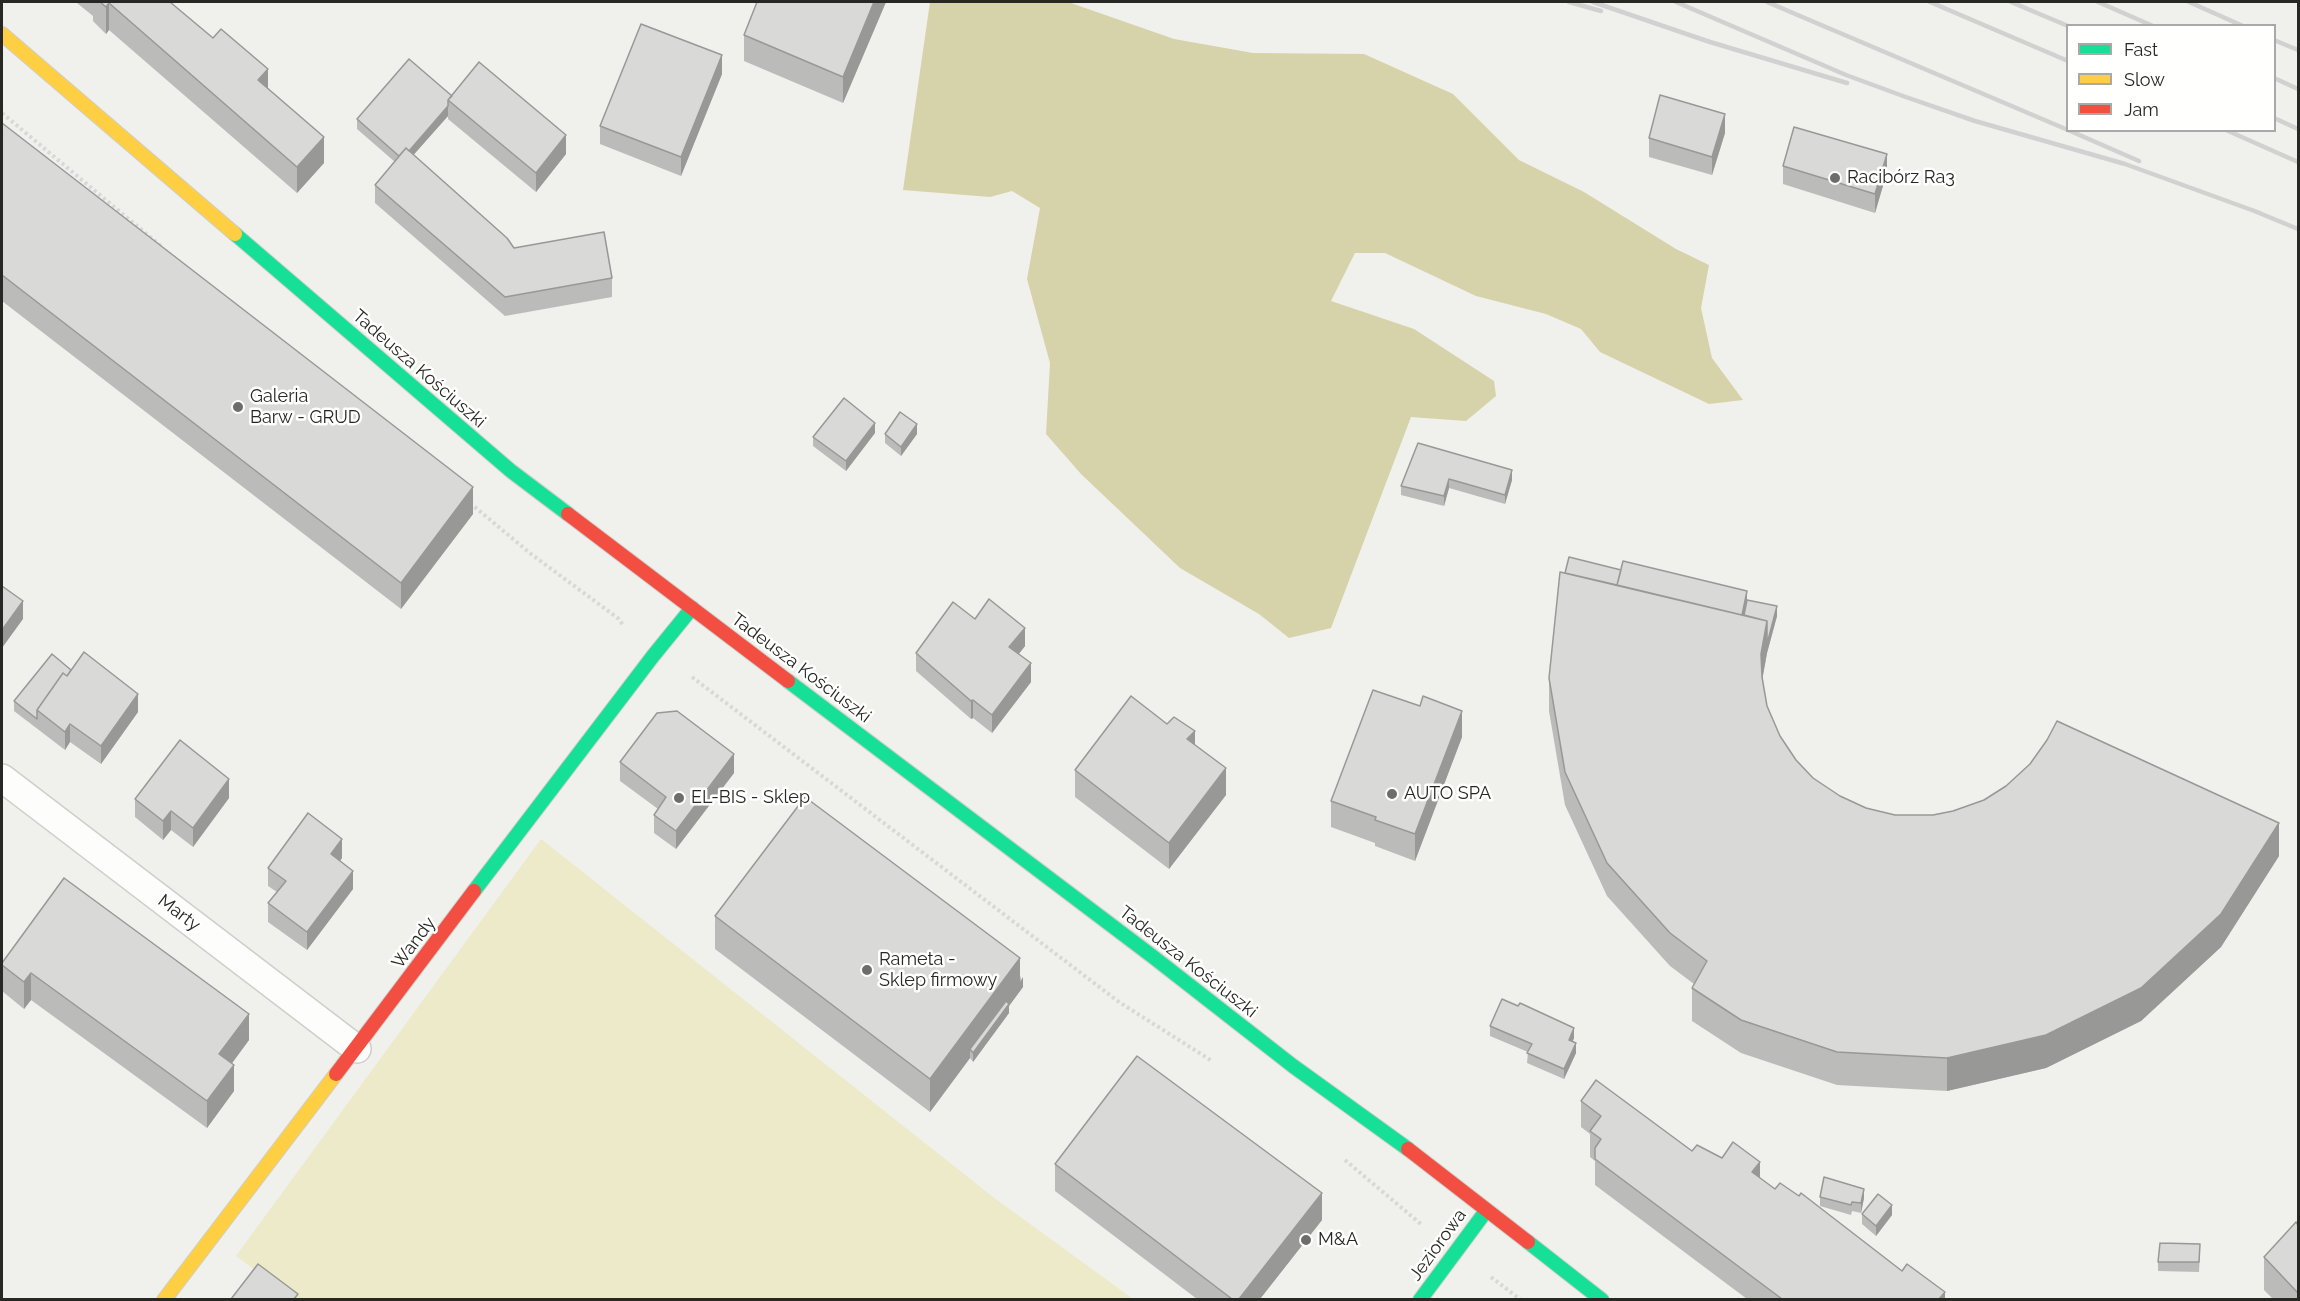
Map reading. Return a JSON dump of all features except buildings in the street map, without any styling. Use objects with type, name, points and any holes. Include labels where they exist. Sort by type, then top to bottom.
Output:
[{"type":"main road","name":"Tadeusza Kościuszki","points":[[2,34],[502,464],[1152,956],[1293,1066],[1411,1151],[1602,1299]]},
{"type":"main road","name":"Wandy","points":[[165,1299],[357,1049],[653,656],[692,608]]},
{"type":"main road","name":"Jeziorowa","points":[[1420,1299],[1486,1211]]},
{"type":"lane","name":"Marty","points":[[2,778],[357,1049]]},
{"type":"path","points":[[2,113],[166,250]]},
{"type":"path","points":[[467,501],[625,627]]},
{"type":"path","points":[[689,675],[750,724],[1119,1002],[1214,1062]]},
{"type":"path","points":[[1344,1159],[1434,1235],[1451,1256],[1479,1267],[1521,1299]]},
{"type":"shaded area","points":[[930,2],[1068,2],[1174,39],[1253,53],[1364,54],[1453,94],[1519,160],[1584,192],[1676,249],[1709,265],[1701,308],[1712,358],[1743,400],[1709,404],[1600,352],[1581,329],[1546,314],[1476,296],[1385,253],[1355,253],[1331,301],[1414,329],[1494,381],[1496,396],[1466,421],[1411,417],[1331,628],[1289,638],[1259,614],[1180,568],[1081,474],[1046,434],[1050,363],[1027,279],[1040,208],[1012,191],[990,197],[903,190]]},
{"type":"shaded area","points":[[541,839],[993,1197],[1133,1299],[295,1299],[236,1256]]},
{"type":"railway","points":[[1569,2],[1601,11]]},
{"type":"railway","points":[[1593,2],[1710,42],[1847,83]]},
{"type":"railway","points":[[1676,2],[1846,75],[1903,96],[1975,121],[2125,164],[2260,213]]},
{"type":"railway","points":[[1767,2],[2066,129]]},
{"type":"railway","points":[[1930,2],[2066,60]]},
{"type":"railway","points":[[2011,2],[2066,25]]},
{"type":"railway","points":[[2098,2],[2148,24]]},
{"type":"railway","points":[[2189,2],[2238,24]]},
{"type":"railway","points":[[2276,41],[2298,50]]},
{"type":"railway","points":[[2276,79],[2298,89]]},
{"type":"railway","points":[[2276,119],[2298,129]]},
{"type":"railway","points":[[2073,132],[2139,161]]},
{"type":"railway","points":[[2230,132],[2298,162]]},
{"type":"railway","points":[[2252,210],[2298,229]]},
{"type":"traffic: fast","points":[[235,234],[511,471],[568,514]]},
{"type":"traffic: fast","points":[[474,891],[692,608]]},
{"type":"traffic: fast","points":[[788,681],[1152,956],[1293,1066],[1408,1149]]},
{"type":"traffic: fast","points":[[1420,1300],[1486,1211]]},
{"type":"traffic: fast","points":[[1528,1242],[1602,1300]]},
{"type":"traffic: slow","points":[[2,34],[235,234]]},
{"type":"traffic: slow","points":[[164,1300],[336,1074]]},
{"type":"traffic: jam","points":[[568,514],[788,681]]},
{"type":"traffic: jam","points":[[336,1074],[474,891]]},
{"type":"traffic: jam","points":[[1408,1149],[1528,1242]]},
{"type":"place","name":"Racibórz Ra3","points":[[1835,178]]},
{"type":"place","name":"Galeria Barw - GRUD","points":[[238,407]]},
{"type":"place","name":"AUTO SPA","points":[[1392,794]]},
{"type":"place","name":"EL-BIS - Sklep","points":[[679,798]]},
{"type":"place","name":"Rameta - Sklep firmowy","points":[[867,970]]},
{"type":"place","name":"M&A","points":[[1306,1240]]}]
